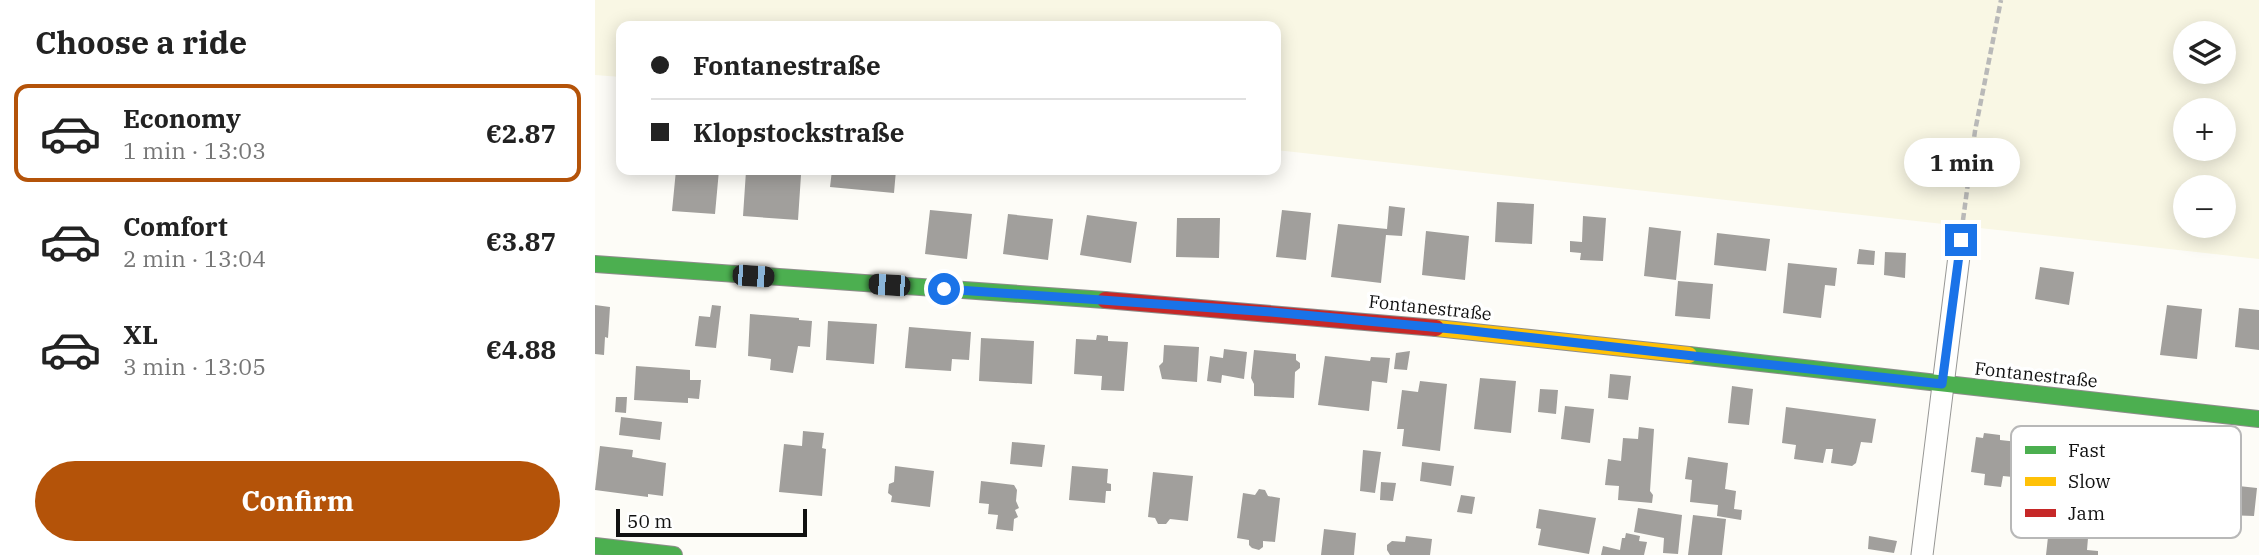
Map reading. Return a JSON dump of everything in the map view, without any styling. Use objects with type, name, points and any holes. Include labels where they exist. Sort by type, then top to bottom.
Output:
[{"type":"street","points":[[1921,555],[1961,240]]},
{"type":"street","name":"Fontanestraße","points":[[595,264],[1244,310],[1476,332],[2259,419]]},
{"type":"street","points":[[595,546],[674,555]]},
{"type":"path","points":[[1961,240],[1975,131],[2001,0]]},
{"type":"shaded area","points":[[595,0],[2259,0],[2259,259],[1281,151],[1281,21],[616,21],[616,77],[595,75]]},
{"type":"building","points":[[676,175],[719,175],[715,214],[672,211]]},
{"type":"building","points":[[746,175],[801,175],[798,220],[743,216]]},
{"type":"building","points":[[831,175],[896,175],[894,193],[830,187]]},
{"type":"building","points":[[1497,202],[1534,204],[1532,244],[1495,242]]},
{"type":"building","points":[[1389,206],[1405,208],[1402,236],[1386,235],[1381,283],[1331,277],[1338,224],[1387,229]]},
{"type":"building","points":[[930,210],[972,214],[967,259],[925,254]]},
{"type":"building","points":[[1282,210],[1311,213],[1306,260],[1276,257]]},
{"type":"building","points":[[1008,214],[1053,219],[1048,260],[1003,254]]},
{"type":"building","points":[[1087,215],[1137,222],[1131,263],[1080,255]]},
{"type":"building","points":[[1583,216],[1606,218],[1603,261],[1580,260],[1581,253],[1570,252],[1570,241],[1582,242]]},
{"type":"building","points":[[1177,218],[1220,218],[1219,258],[1176,257]]},
{"type":"building","points":[[1649,227],[1681,231],[1676,280],[1644,276]]},
{"type":"building","points":[[1426,231],[1469,236],[1465,280],[1422,275]]},
{"type":"building","points":[[1717,233],[1770,239],[1766,271],[1714,265]]},
{"type":"building","points":[[1859,249],[1875,251],[1874,265],[1857,264]]},
{"type":"building","points":[[1885,252],[1906,253],[1905,278],[1884,275]]},
{"type":"building","points":[[1788,263],[1837,268],[1835,286],[1825,285],[1821,318],[1783,313]]},
{"type":"building","points":[[2040,267],[2074,272],[2069,305],[2035,299]]},
{"type":"building","points":[[1678,281],[1713,284],[1710,319],[1675,316]]},
{"type":"building","points":[[595,305],[610,307],[604,355],[595,354]]},
{"type":"building","points":[[712,305],[721,306],[716,348],[695,346],[699,316],[710,317]]},
{"type":"building","points":[[2167,305],[2202,309],[2197,359],[2160,355]]},
{"type":"building","points":[[2239,308],[2259,310],[2259,350],[2235,347]]},
{"type":"building","points":[[750,314],[812,321],[810,347],[798,346],[793,373],[770,370],[771,359],[748,356]]},
{"type":"building","points":[[828,321],[877,324],[874,364],[826,360]]},
{"type":"building","points":[[909,327],[971,332],[969,360],[952,359],[951,371],[905,368]]},
{"type":"building","points":[[1097,335],[1108,336],[1108,341],[1128,342],[1124,391],[1101,390],[1102,376],[1074,374],[1076,339],[1096,340]]},
{"type":"building","points":[[981,338],[1034,341],[1032,384],[979,381]]},
{"type":"building","points":[[1164,345],[1199,347],[1197,382],[1162,379],[1159,366],[1163,362]]},
{"type":"building","points":[[1224,349],[1247,352],[1244,379],[1222,375],[1221,383],[1207,381],[1210,356],[1223,358]]},
{"type":"building","points":[[1254,350],[1296,354],[1300,368],[1295,372],[1294,398],[1254,396],[1251,378]]},
{"type":"building","points":[[1410,351],[1407,370],[1394,369],[1396,353]]},
{"type":"building","points":[[1325,356],[1370,361],[1371,357],[1390,358],[1387,383],[1372,381],[1369,411],[1318,405]]},
{"type":"building","points":[[636,366],[690,370],[690,380],[701,380],[699,399],[688,398],[688,403],[634,400]]},
{"type":"building","points":[[1610,374],[1631,376],[1628,400],[1608,398]]},
{"type":"building","points":[[1480,378],[1516,381],[1511,433],[1474,429]]},
{"type":"building","points":[[1420,381],[1447,384],[1440,451],[1402,446],[1404,429],[1397,429],[1402,390],[1418,392]]},
{"type":"building","points":[[1732,386],[1753,389],[1749,425],[1728,423]]},
{"type":"building","points":[[1540,389],[1558,390],[1556,414],[1538,412]]},
{"type":"building","points":[[616,397],[627,397],[626,413],[615,412]]},
{"type":"building","points":[[1565,406],[1594,409],[1590,443],[1561,439]]},
{"type":"building","points":[[1786,407],[1876,419],[1872,443],[1861,442],[1856,463],[1852,466],[1831,463],[1833,449],[1826,449],[1823,463],[1794,459],[1796,445],[1782,443]]},
{"type":"building","points":[[621,417],[662,422],[660,440],[619,435]]},
{"type":"building","points":[[1639,427],[1654,429],[1650,491],[1653,495],[1652,503],[1618,500],[1619,486],[1605,485],[1608,459],[1621,461],[1623,438],[1638,439]]},
{"type":"building","points":[[803,431],[824,433],[822,448],[826,449],[822,496],[779,492],[784,444],[802,446]]},
{"type":"building","points":[[1984,433],[2000,435],[2000,440],[2011,441],[2011,477],[2003,476],[2001,487],[1984,485],[1985,474],[1971,472],[1976,437],[1983,438]]},
{"type":"building","points":[[1012,442],[1045,445],[1042,467],[1010,464]]},
{"type":"building","points":[[600,446],[633,450],[632,457],[666,463],[663,496],[648,494],[648,497],[595,490]]},
{"type":"building","points":[[1363,450],[1381,452],[1375,493],[1360,491]]},
{"type":"building","points":[[1688,457],[1728,463],[1725,489],[1736,491],[1734,509],[1742,510],[1741,520],[1717,516],[1718,505],[1690,502],[1692,480],[1685,479]]},
{"type":"building","points":[[1422,462],[1454,466],[1451,486],[1420,481]]},
{"type":"building","points":[[895,466],[934,471],[930,507],[891,502],[889,484],[894,482]]},
{"type":"building","points":[[1072,466],[1108,469],[1107,483],[1111,484],[1111,491],[1106,491],[1105,503],[1069,500]]},
{"type":"building","points":[[1153,472],[1193,476],[1188,521],[1170,519],[1166,524],[1158,524],[1155,518],[1148,517]]},
{"type":"building","points":[[981,481],[1014,485],[1019,508],[1015,510],[1018,517],[1014,519],[1013,531],[996,529],[998,515],[988,514],[989,504],[979,503]]},
{"type":"building","points":[[1381,482],[1396,483],[1393,501],[1380,500]]},
{"type":"building","points":[[2241,486],[2257,488],[2254,516],[2241,516]]},
{"type":"building","points":[[1259,489],[1265,490],[1268,496],[1280,498],[1275,542],[1263,541],[1263,547],[1259,550],[1249,545],[1249,540],[1237,538],[1243,493],[1255,495]]},
{"type":"building","points":[[1461,495],[1475,497],[1472,514],[1457,512]]},
{"type":"building","points":[[1638,508],[1682,515],[1678,554],[1663,553],[1664,538],[1634,532]]},
{"type":"building","points":[[1539,509],[1596,518],[1589,554],[1538,545],[1541,529],[1536,528]]},
{"type":"building","points":[[1693,515],[1726,519],[1722,555],[1688,555]]},
{"type":"building","points":[[1324,529],[1356,533],[1354,555],[1321,555]]},
{"type":"building","points":[[1626,533],[1640,536],[1639,541],[1647,542],[1644,555],[1601,555],[1603,546],[1620,550],[1622,538],[1625,538]]},
{"type":"building","points":[[1406,536],[1432,539],[1430,555],[1390,555],[1387,545],[1392,541],[1405,542]]},
{"type":"building","points":[[1869,536],[1897,541],[1894,553],[1868,549]]},
{"type":"building","points":[[2048,538],[2088,538],[2087,550],[2098,551],[2098,555],[2046,555]]},
{"type":"traffic: fast","points":[[595,264],[1105,300]]},
{"type":"traffic: fast","points":[[1689,355],[2259,419]]},
{"type":"traffic: fast","points":[[595,546],[674,555]]},
{"type":"traffic: slow","points":[[1436,328],[1689,355]]},
{"type":"traffic: jam","points":[[1105,300],[1436,328]]},
{"type":"route","points":[[944,289],[1271,312],[1463,330],[1942,384],[1961,240]]}]
